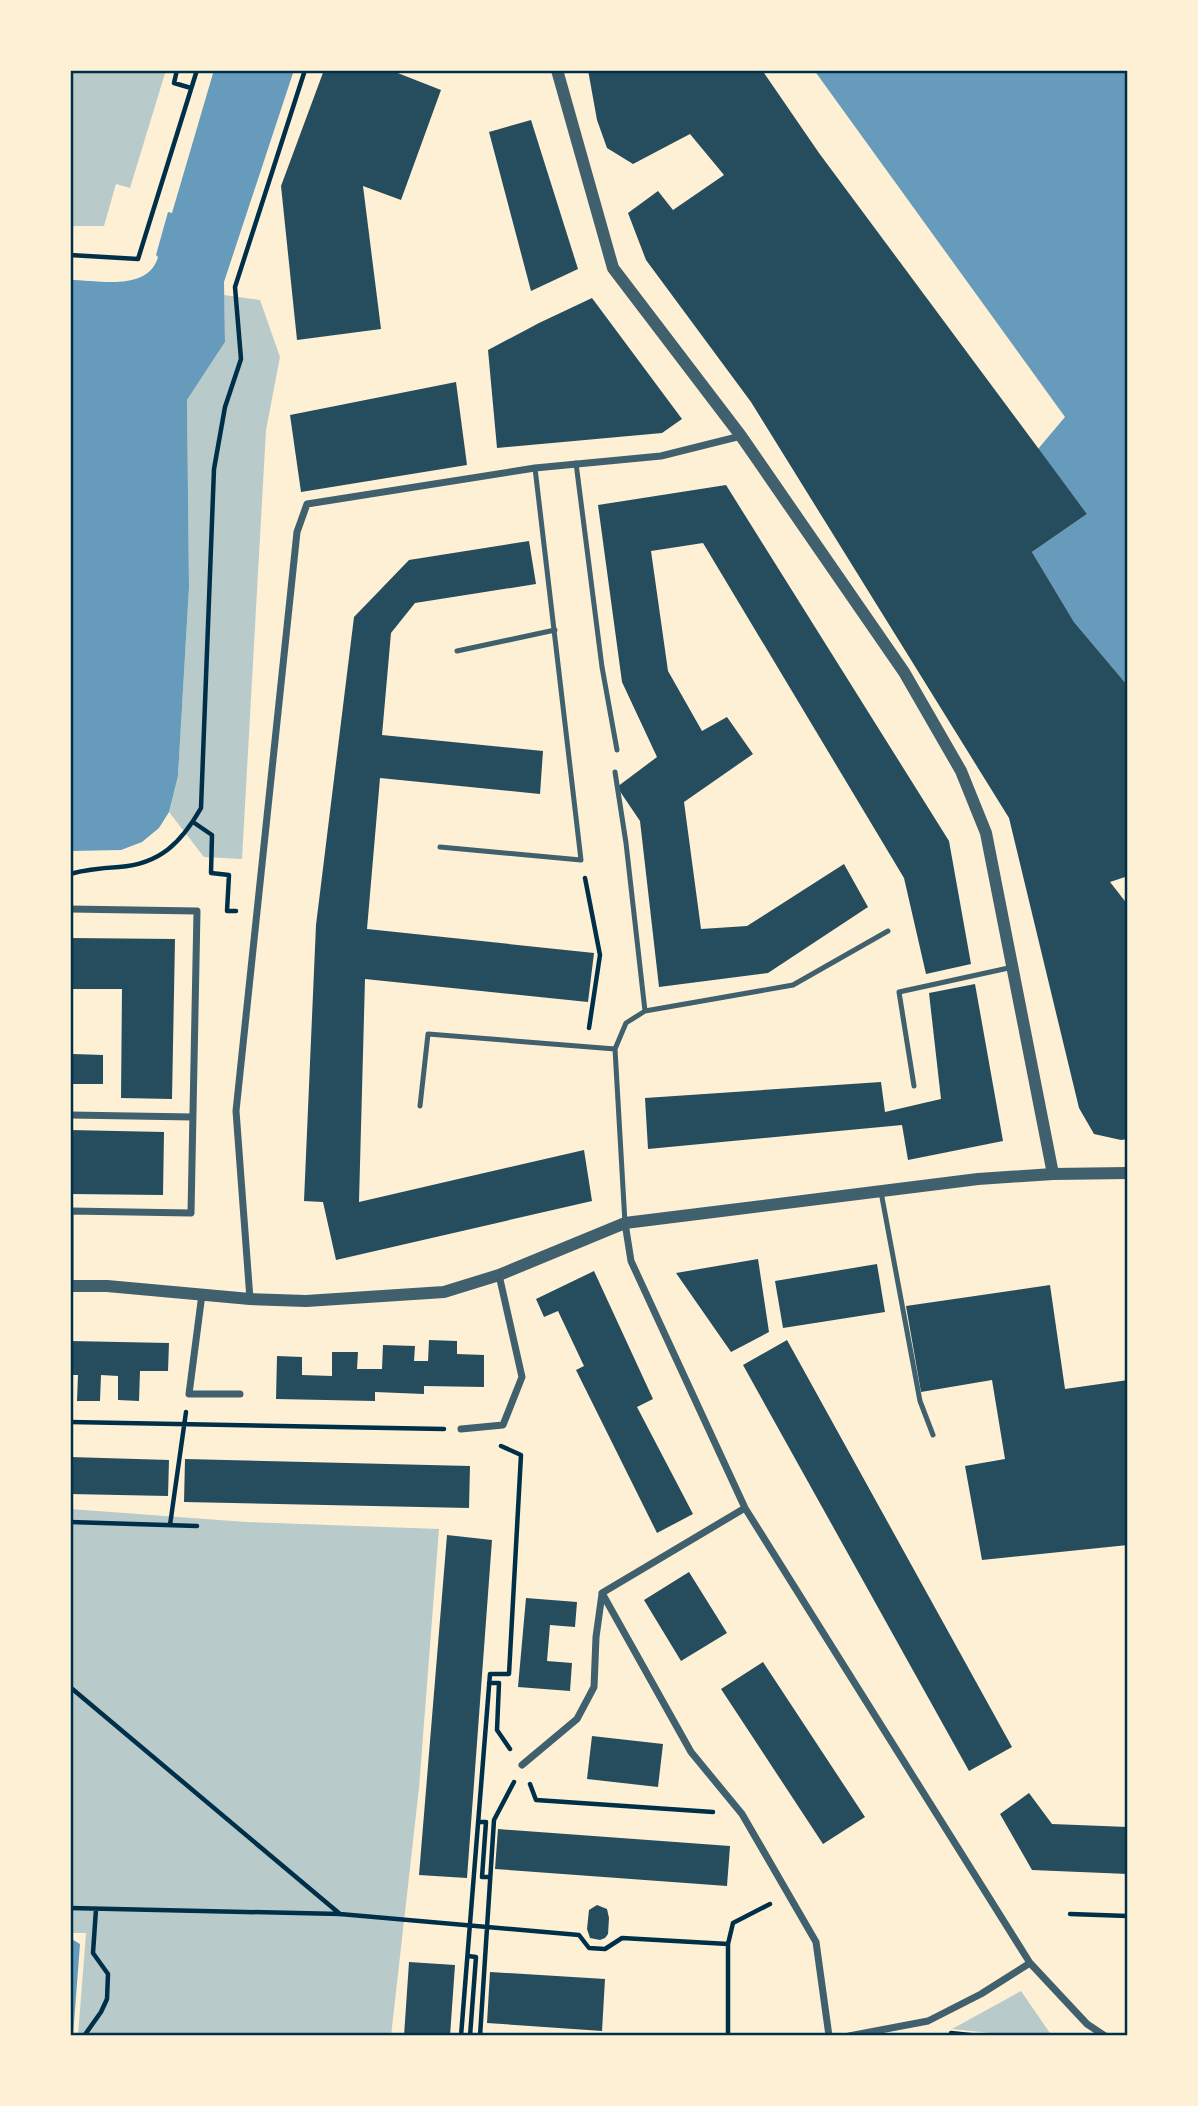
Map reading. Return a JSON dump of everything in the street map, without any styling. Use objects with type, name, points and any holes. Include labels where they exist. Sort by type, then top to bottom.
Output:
[{"type":"street","points":[[557,70],[613,268],[741,436],[904,672],[961,771],[986,833],[1053,1174]]},
{"type":"street","points":[[250,1299],[236,1111],[297,532],[307,503],[535,468],[661,456],[741,436]]},
{"type":"street","points":[[70,909],[197,911],[191,1213],[70,1211],[70,1286],[107,1286],[250,1299],[306,1301],[444,1292],[499,1275],[625,1223],[978,1179],[1128,1173]]},
{"type":"street","points":[[70,1115],[193,1117]]},
{"type":"street","points":[[625,1223],[631,1261],[745,1508],[1030,1963],[1087,2024],[1105,2036]]},
{"type":"street","points":[[461,1429],[503,1425],[522,1377],[499,1275]]},
{"type":"street","points":[[202,1294],[188,1394],[240,1394]]},
{"type":"street","points":[[602,1593],[745,1508]]},
{"type":"street","points":[[522,1765],[577,1719],[594,1687],[596,1637],[602,1593]]},
{"type":"street","points":[[602,1593],[691,1752],[742,1814],[816,1942],[829,2036]]},
{"type":"street","points":[[849,2036],[928,2021],[981,1994],[1030,1963]]},
{"type":"lane","points":[[576,464],[602,667],[617,750]]},
{"type":"lane","points":[[440,847],[581,860],[535,468]]},
{"type":"lane","points":[[457,651],[555,630]]},
{"type":"lane","points":[[615,772],[645,1011]]},
{"type":"lane","points":[[625,1223],[615,1049],[626,1023],[645,1011],[793,985],[888,931]]},
{"type":"lane","points":[[914,1086],[900,992],[1013,967]]},
{"type":"lane","points":[[420,1106],[428,1034],[615,1049]]},
{"type":"lane","points":[[880,1191],[920,1401],[933,1435]]},
{"type":"path","points":[[177,70],[174,83],[191,88]]},
{"type":"path","points":[[70,255],[138,259],[197,70]]},
{"type":"path","points":[[70,874],[92,867],[140,864],[159,857],[183,837],[201,808],[214,469],[225,407],[241,359],[235,287],[305,70]]},
{"type":"path","points":[[193,822],[212,835],[211,873],[229,875],[227,905]]},
{"type":"path","points":[[581,860],[600,954],[586,1046]]},
{"type":"path","points":[[170,1525],[188,1394]]},
{"type":"path","points":[[70,1422],[461,1429]]},
{"type":"path","points":[[461,2036],[490,1674],[509,1674],[521,1455]]},
{"type":"path","points":[[70,1522],[197,1526]]},
{"type":"path","points":[[489,1683],[499,1683],[496,1730],[522,1765],[536,1800],[742,1814]]},
{"type":"path","points":[[70,1687],[340,1914]]},
{"type":"path","points":[[480,2036],[494,1820],[522,1765]]},
{"type":"path","points":[[479,1822],[486,1822],[482,1877],[489,1877]]},
{"type":"path","points":[[728,2036],[728,1944],[733,1923],[789,1894]]},
{"type":"path","points":[[70,1908],[340,1914],[579,1935],[589,1948],[605,1949],[622,1938],[728,1944]]},
{"type":"path","points":[[84,2036],[101,2012],[107,1998],[108,1973],[93,1953],[96,1909]]},
{"type":"path","points":[[1070,1914],[1128,1916]]},
{"type":"path","points":[[468,1954],[476,1956],[470,2036]]},
{"type":"path","points":[[950,2033],[979,2036]]},
{"type":"shaded area","points":[[70,70],[166,70],[130,188],[116,184],[104,226],[70,226]]},
{"type":"shaded area","points":[[224,295],[260,300],[280,357],[266,430],[242,859],[204,857],[169,812],[178,776],[189,587],[187,400],[225,342]]},
{"type":"shaded area","points":[[70,1509],[246,1522],[439,1529],[419,1788],[391,2036],[78,2036],[86,1933],[70,1933]]},
{"type":"shaded area","points":[[1021,1991],[1052,2036],[1019,2036],[952,2029]]},
{"type":"water","points":[[214,70],[294,70],[224,282],[225,342],[187,400],[189,587],[178,776],[169,812],[159,828],[142,842],[121,850],[70,851],[70,280],[121,282],[133,280],[153,268],[168,212],[172,213]]},
{"type":"water","points":[[814,70],[1128,70],[1128,686],[1074,622],[1032,552],[1087,514],[1038,449],[1065,417]]},
{"type":"water","points":[[70,1938],[80,1944],[73,2036],[70,2036]]},
{"type":"building","points":[[324,70],[390,70],[441,90],[401,200],[363,186],[381,329],[297,340],[281,186]]},
{"type":"building","points":[[588,70],[762,70],[819,153],[1087,514],[1032,552],[1074,622],[1128,686],[1128,876],[1110,882],[1128,905],[1128,1139],[1094,1134],[1079,1108],[1009,818],[751,402],[646,260],[628,213],[658,191],[673,210],[724,175],[690,134],[633,164],[607,148],[597,120]]},
{"type":"building","points":[[531,120],[578,269],[531,291],[489,132]]},
{"type":"building","points":[[592,298],[682,419],[662,433],[497,448],[488,350]]},
{"type":"building","points":[[456,382],[467,465],[301,492],[290,415]]},
{"type":"building","points":[[726,485],[949,841],[971,964],[926,974],[904,878],[703,543],[651,551],[668,671],[702,731],[727,717],[753,754],[684,802],[701,929],[747,926],[844,864],[868,907],[768,973],[659,987],[640,821],[617,787],[657,757],[622,682],[598,505]]},
{"type":"building","points":[[529,541],[536,584],[415,603],[391,633],[382,735],[543,751],[540,794],[380,778],[367,929],[594,953],[588,1002],[365,979],[359,1202],[584,1150],[592,1201],[336,1260],[323,1202],[304,1201],[316,925],[354,617],[409,560]]},
{"type":"building","points":[[70,938],[175,939],[172,1099],[121,1098],[122,989],[70,989]]},
{"type":"building","points":[[975,984],[1003,1141],[908,1160],[902,1125],[648,1149],[645,1098],[881,1082],[885,1112],[941,1099],[929,993]]},
{"type":"building","points":[[73,1054],[103,1055],[103,1084],[73,1084]]},
{"type":"building","points":[[70,1130],[164,1132],[163,1195],[70,1194]]},
{"type":"building","points":[[758,1259],[769,1332],[731,1352],[676,1273]]},
{"type":"building","points":[[877,1264],[885,1312],[783,1328],[775,1281]]},
{"type":"building","points":[[594,1271],[653,1399],[637,1407],[693,1514],[657,1533],[576,1370],[584,1366],[558,1311],[544,1317],[536,1299]]},
{"type":"building","points":[[1050,1285],[1065,1389],[1128,1380],[1128,1545],[982,1560],[965,1466],[1005,1459],[992,1380],[921,1392],[906,1306]]},
{"type":"building","points":[[429,1340],[457,1341],[457,1354],[484,1355],[484,1387],[424,1386],[424,1394],[375,1392],[375,1401],[276,1399],[277,1356],[302,1357],[302,1375],[332,1376],[332,1352],[358,1352],[357,1369],[382,1369],[383,1345],[415,1346],[414,1361],[428,1361]]},
{"type":"building","points":[[787,1340],[1012,1747],[969,1771],[743,1365]]},
{"type":"building","points":[[70,1341],[169,1343],[168,1371],[140,1371],[139,1401],[118,1400],[118,1376],[101,1375],[100,1401],[77,1401],[78,1375],[70,1375]]},
{"type":"building","points":[[70,1457],[169,1460],[168,1496],[70,1494]]},
{"type":"building","points":[[185,1459],[470,1466],[469,1508],[184,1502]]},
{"type":"building","points":[[447,1535],[492,1540],[467,1878],[419,1875]]},
{"type":"building","points":[[689,1572],[727,1633],[681,1661],[644,1600]]},
{"type":"building","points":[[526,1598],[577,1602],[575,1627],[550,1625],[547,1661],[572,1663],[570,1691],[518,1687]]},
{"type":"building","points":[[763,1662],[865,1817],[823,1844],[721,1689]]},
{"type":"building","points":[[592,1736],[663,1744],[658,1787],[587,1779]]},
{"type":"building","points":[[1029,1793],[1052,1824],[1128,1827],[1128,1874],[1032,1870],[1000,1814]]},
{"type":"building","points":[[498,1829],[730,1846],[727,1886],[495,1869]]},
{"type":"building","points":[[597,1905],[607,1909],[609,1918],[608,1934],[600,1940],[590,1938],[587,1929],[589,1910]]},
{"type":"building","points":[[409,1962],[455,1965],[450,2036],[404,2036]]},
{"type":"building","points":[[490,1972],[605,1979],[602,2031],[487,2023]]}]
